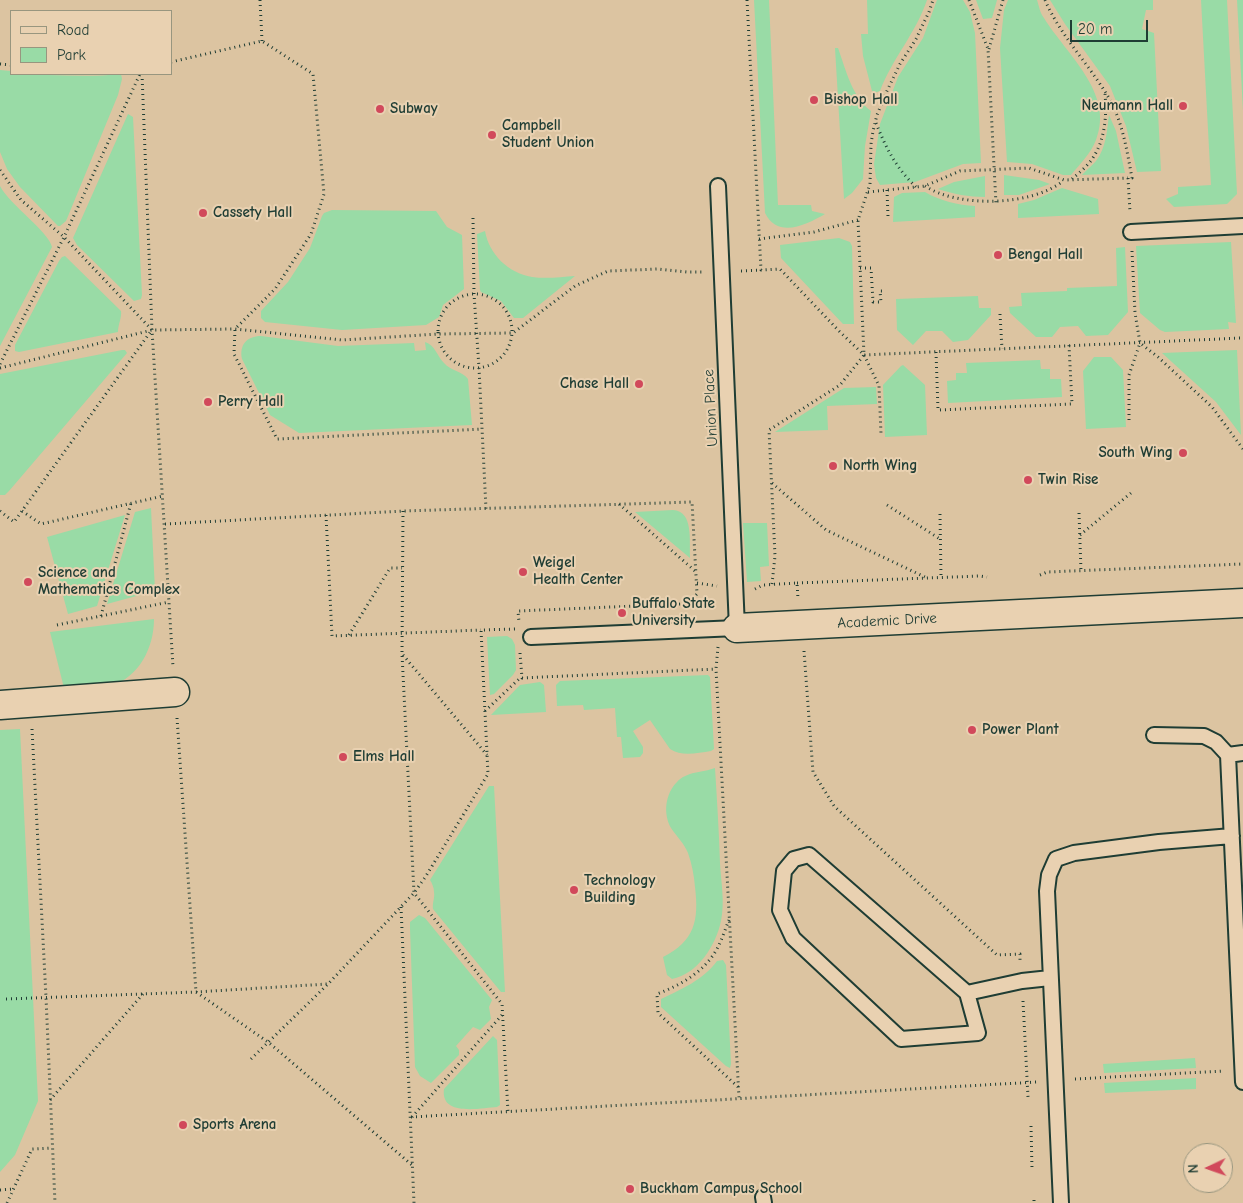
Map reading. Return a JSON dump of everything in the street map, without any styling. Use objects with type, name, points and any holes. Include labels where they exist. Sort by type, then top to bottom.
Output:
[{"type":"street","name":"Academic Drive","points":[[728,635],[1243,603]]},
{"type":"street","points":[[0,705],[175,692]]},
{"type":"lane","name":"Union Place","points":[[718,186],[728,635]]},
{"type":"lane","points":[[1131,232],[1243,226]]},
{"type":"lane","name":"Academic Drive","points":[[531,637],[728,635]]},
{"type":"lane","points":[[1154,735],[1204,736],[1216,742],[1228,755],[1243,1082]]},
{"type":"lane","points":[[1228,755],[1243,753]]},
{"type":"lane","points":[[1061,1203],[1047,892],[1049,875],[1056,859],[1083,852],[1159,842],[1232,836]]},
{"type":"lane","points":[[808,855],[967,993],[978,1033],[902,1039],[793,938],[780,910],[784,872],[794,859],[808,855]]},
{"type":"lane","points":[[967,993],[1022,980],[1050,978]]},
{"type":"path","points":[[260,0],[262,41]]},
{"type":"path","points":[[747,0],[761,270]]},
{"type":"path","points":[[772,584],[775,556],[770,430],[840,385],[864,355],[858,220],[870,184],[871,144],[875,122],[894,75],[916,39],[933,0]]},
{"type":"path","points":[[969,0],[988,50],[996,203]]},
{"type":"path","points":[[988,50],[1003,0]]},
{"type":"path","points":[[868,192],[925,186],[960,171],[994,169],[1029,168],[1064,180],[1132,178],[1122,129],[1113,106],[1064,34],[1045,0]]},
{"type":"path","points":[[172,62],[262,41],[313,74],[324,194],[311,234],[275,290],[235,329],[234,354],[277,439],[482,429]]},
{"type":"path","points":[[0,366],[64,237],[141,75]]},
{"type":"path","points":[[141,75],[152,330],[196,992]]},
{"type":"path","points":[[1072,180],[1088,164],[1098,148],[1104,128],[1105,93]]},
{"type":"path","points":[[875,122],[887,152],[895,165],[916,187]]},
{"type":"path","points":[[0,170],[21,200],[64,237],[152,330]]},
{"type":"path","points":[[1128,178],[1135,313],[1140,343],[1129,375],[1129,420]]},
{"type":"path","points":[[925,186],[932,191],[951,197],[996,203],[1044,191],[1057,186],[1064,180]]},
{"type":"path","points":[[887,190],[888,217]]},
{"type":"path","points":[[473,218],[474,294],[486,509]]},
{"type":"path","points":[[760,238],[814,232],[858,220]]},
{"type":"path","points":[[0,366],[152,330],[235,329],[342,340],[438,334],[513,333],[575,286],[608,271],[658,268],[687,272],[780,269],[864,355],[879,386],[881,434]]},
{"type":"path","points":[[860,268],[871,268],[873,302],[881,302],[882,290]]},
{"type":"path","points":[[474,294],[486,296],[497,301],[506,310],[511,321],[513,333],[511,344],[506,353],[490,366],[479,368],[467,368],[447,356],[438,334],[444,311],[462,296],[474,294]]},
{"type":"path","points":[[1000,314],[1002,349]]},
{"type":"path","points":[[0,511],[14,522],[152,330]]},
{"type":"path","points":[[864,355],[1241,338]]},
{"type":"path","points":[[1140,343],[1212,407],[1243,449]]},
{"type":"path","points":[[936,352],[938,410],[1072,404],[1069,345]]},
{"type":"path","points":[[772,483],[826,530],[928,578]]},
{"type":"path","points":[[1080,535],[1131,493]]},
{"type":"path","points":[[22,511],[41,524],[163,496]]},
{"type":"path","points":[[165,524],[326,515],[402,511],[692,502],[697,594],[690,601],[682,604],[518,611],[519,628],[332,636],[326,515]]},
{"type":"path","points":[[101,616],[132,504]]},
{"type":"path","points":[[619,504],[696,572]]},
{"type":"path","points":[[887,505],[940,540]]},
{"type":"path","points":[[402,511],[402,654],[414,893],[502,1004],[508,1112]]},
{"type":"path","points":[[1079,513],[1082,571]]},
{"type":"path","points":[[940,514],[941,578]]},
{"type":"path","points":[[1040,575],[1047,572],[1243,564]]},
{"type":"path","points":[[348,635],[390,568],[402,568]]},
{"type":"path","points":[[752,590],[763,585],[772,584],[987,577]]},
{"type":"path","points":[[697,583],[718,586]]},
{"type":"path","points":[[797,583],[798,602]]},
{"type":"path","points":[[57,625],[169,602]]},
{"type":"path","points":[[251,1060],[328,984],[414,893],[488,774],[480,630]]},
{"type":"path","points":[[728,635],[716,669],[739,1098]]},
{"type":"path","points":[[520,648],[522,678]]},
{"type":"path","points":[[402,654],[488,756]]},
{"type":"path","points":[[805,667],[813,772],[834,806],[997,955],[1020,954]]},
{"type":"path","points":[[485,711],[522,678],[716,669]]},
{"type":"path","points":[[30,703],[55,1203]]},
{"type":"path","points":[[401,906],[414,1203]]},
{"type":"path","points":[[730,918],[717,949],[701,969],[682,984],[657,994],[658,1012],[739,1087]]},
{"type":"path","points":[[6,999],[196,992],[328,984]]},
{"type":"path","points":[[196,992],[268,1042],[412,1165]]},
{"type":"path","points":[[49,1101],[143,993]]},
{"type":"path","points":[[1023,1000],[1028,1097]]},
{"type":"path","points":[[411,1117],[502,1015]]},
{"type":"path","points":[[1070,1080],[1228,1071]]},
{"type":"path","points":[[411,1117],[1042,1081]]},
{"type":"path","points":[[1031,1126],[1032,1169]]},
{"type":"path","points":[[7,1203],[32,1149],[51,1148]]},
{"type":"path","points":[[0,1190],[13,1189]]},
{"type":"shaded area","name":"Buffalo State University","points":[[0,0],[1243,0],[1243,1203],[0,1203]]},
{"type":"green space","points":[[754,0],[769,0],[778,205],[811,205],[812,211],[825,214],[793,227],[777,226],[765,213]]},
{"type":"green space","points":[[867,0],[927,0],[917,24],[880,91],[874,93],[863,56],[861,34],[868,34]]},
{"type":"green space","points":[[937,0],[963,0],[970,12],[975,33],[981,163],[963,164],[915,182],[880,185],[876,178],[874,164],[880,124],[898,77],[923,38]]},
{"type":"green space","points":[[976,0],[997,0],[992,18],[983,19]]},
{"type":"green space","points":[[1008,0],[1037,0],[1043,16],[1053,32],[1075,60],[1094,90],[1099,106],[1100,123],[1096,140],[1088,154],[1071,175],[1063,175],[1032,164],[1007,162],[1000,48],[1004,10]]},
{"type":"green space","points":[[1050,0],[1153,0],[1153,10],[1146,10],[1142,29],[1154,33],[1161,171],[1137,172],[1126,126],[1110,86]]},
{"type":"green space","points":[[1201,0],[1227,0],[1237,194],[1227,204],[1174,207],[1166,199],[1178,194],[1178,187],[1211,185]]},
{"type":"green space","points":[[1237,0],[1243,0],[1243,111]]},
{"type":"green space","points":[[835,48],[838,48],[854,91],[871,111],[865,146],[863,179],[852,193],[844,199]]},
{"type":"green space","points":[[0,70],[10,71],[10,75],[121,75],[118,95],[66,221],[60,226],[20,187],[7,169],[0,152]]},
{"type":"green space","points":[[128,114],[133,117],[142,295],[141,299],[134,301],[77,245],[73,238]]},
{"type":"green space","points":[[1109,115],[1116,131],[1125,173],[1082,175],[1096,161],[1102,151],[1106,139]]},
{"type":"green space","points":[[1004,175],[1039,180],[1050,184],[1019,195],[1004,195]]},
{"type":"green space","points":[[985,176],[985,197],[961,195],[938,189],[954,182]]},
{"type":"green space","points":[[0,186],[44,234],[52,247],[0,346]]},
{"type":"green space","points":[[1062,188],[1098,199],[1099,214],[1018,218],[1018,204],[1034,200]]},
{"type":"green space","points":[[925,192],[949,202],[975,206],[975,217],[893,222],[894,197],[902,193]]},
{"type":"green space","points":[[332,210],[436,211],[447,227],[462,235],[464,289],[443,305],[439,317],[426,325],[342,330],[265,322],[261,318],[261,311],[288,282],[310,248],[322,216],[324,213]]},
{"type":"green space","points":[[485,231],[495,255],[508,267],[523,275],[537,278],[575,276],[523,318],[514,318],[501,301],[480,290],[477,234]]},
{"type":"green space","points":[[839,238],[850,242],[852,246],[854,324],[843,324],[781,258],[780,245]]},
{"type":"green space","points":[[1231,242],[1236,323],[1228,322],[1229,329],[1165,332],[1140,313],[1136,246]]},
{"type":"green space","points":[[1125,247],[1128,312],[1108,335],[1086,336],[1078,326],[1060,327],[1052,337],[1036,337],[1010,313],[1009,307],[1022,306],[1021,293],[1067,291],[1067,288],[1117,286],[1116,248]]},
{"type":"green space","points":[[65,256],[121,311],[118,332],[19,352],[15,351],[15,345],[59,261]]},
{"type":"green space","points":[[978,296],[979,308],[991,308],[991,315],[968,340],[953,342],[942,331],[926,331],[913,345],[897,330],[896,299]]},
{"type":"green space","points":[[256,336],[338,346],[414,343],[415,351],[426,350],[425,342],[428,343],[447,366],[463,374],[468,379],[472,425],[299,433],[270,415],[242,359],[241,354],[245,342]]},
{"type":"green space","points":[[125,350],[127,353],[9,491],[5,495],[0,495],[0,374]]},
{"type":"green space","points":[[1237,350],[1241,435],[1216,402],[1162,353]]},
{"type":"green space","points":[[1094,357],[1111,357],[1123,370],[1126,427],[1086,429],[1083,371]]},
{"type":"green space","points":[[1040,360],[1041,369],[1050,369],[1050,379],[1061,379],[1062,397],[948,403],[947,381],[956,380],[956,373],[967,373],[966,363]]},
{"type":"green space","points":[[903,365],[925,385],[927,435],[885,437],[883,385]]},
{"type":"green space","points":[[876,387],[877,404],[827,406],[828,430],[775,432],[844,388]]},
{"type":"green space","points":[[151,508],[155,591],[107,604],[135,512]]},
{"type":"green space","points":[[673,510],[680,512],[687,521],[690,536],[690,558],[635,512]]},
{"type":"green space","points":[[125,515],[97,606],[68,614],[47,537]]},
{"type":"green space","points":[[743,523],[767,523],[769,566],[760,567],[761,581],[747,582]]},
{"type":"green space","points":[[154,619],[148,651],[130,676],[111,686],[65,692],[50,632]]},
{"type":"green space","points":[[507,636],[512,639],[515,645],[516,670],[494,694],[490,695],[487,637]]},
{"type":"green space","points":[[708,675],[710,677],[714,749],[711,751],[690,754],[670,749],[650,720],[633,731],[643,747],[643,753],[640,757],[623,758],[621,737],[617,737],[615,708],[584,710],[583,705],[557,706],[556,685],[560,681]]},
{"type":"green space","points":[[540,682],[544,685],[546,712],[491,715],[520,685]]},
{"type":"green space","points":[[20,729],[38,1101],[15,1155],[0,1172],[0,730]]},
{"type":"green space","points":[[715,768],[723,899],[721,921],[710,949],[698,965],[681,976],[672,979],[667,975],[663,957],[674,951],[688,937],[695,919],[696,899],[691,861],[668,822],[666,804],[670,792],[681,778]]},
{"type":"green space","points":[[489,786],[494,786],[505,992],[501,992],[433,909],[434,890],[430,880]]},
{"type":"green space","points":[[419,915],[425,918],[492,1000],[489,1007],[491,1019],[480,1030],[473,1027],[456,1046],[459,1050],[459,1055],[431,1083],[420,1076],[415,1067],[410,922]]},
{"type":"green space","points":[[723,960],[726,965],[730,1068],[661,1007],[661,999],[692,983],[705,974],[717,961]]},
{"type":"green space","points":[[493,1036],[497,1040],[500,1105],[497,1107],[463,1109],[448,1104],[444,1098],[444,1089]]},
{"type":"green space","points":[[1195,1058],[1196,1068],[1104,1073],[1103,1064]]},
{"type":"green space","points":[[1196,1078],[1196,1089],[1105,1093],[1104,1083]]},
{"type":"place","name":"Bishop Hall","points":[[814,100]]},
{"type":"place","name":"Neumann Hall","points":[[1183,106]]},
{"type":"place","name":"Subway","points":[[380,109]]},
{"type":"place","name":"Campbell Student Union","points":[[492,135]]},
{"type":"place","name":"Cassety Hall","points":[[203,213]]},
{"type":"place","name":"Bengal Hall","points":[[998,255]]},
{"type":"place","name":"Chase Hall","points":[[639,384]]},
{"type":"place","name":"Perry Hall","points":[[208,402]]},
{"type":"place","name":"South Wing","points":[[1183,453]]},
{"type":"place","name":"North Wing","points":[[833,466]]},
{"type":"place","name":"Twin Rise","points":[[1028,480]]},
{"type":"place","name":"Weigel Health Center","points":[[523,572]]},
{"type":"place","name":"Science and Mathematics Complex","points":[[28,582]]},
{"type":"place","name":"Buffalo State University","points":[[622,613]]},
{"type":"place","name":"Power Plant","points":[[972,730]]},
{"type":"place","name":"Elms Hall","points":[[343,757]]},
{"type":"place","name":"Technology Building","points":[[574,890]]},
{"type":"place","name":"Sports Arena","points":[[183,1125]]},
{"type":"place","name":"Buckham Campus School","points":[[630,1189]]}]
